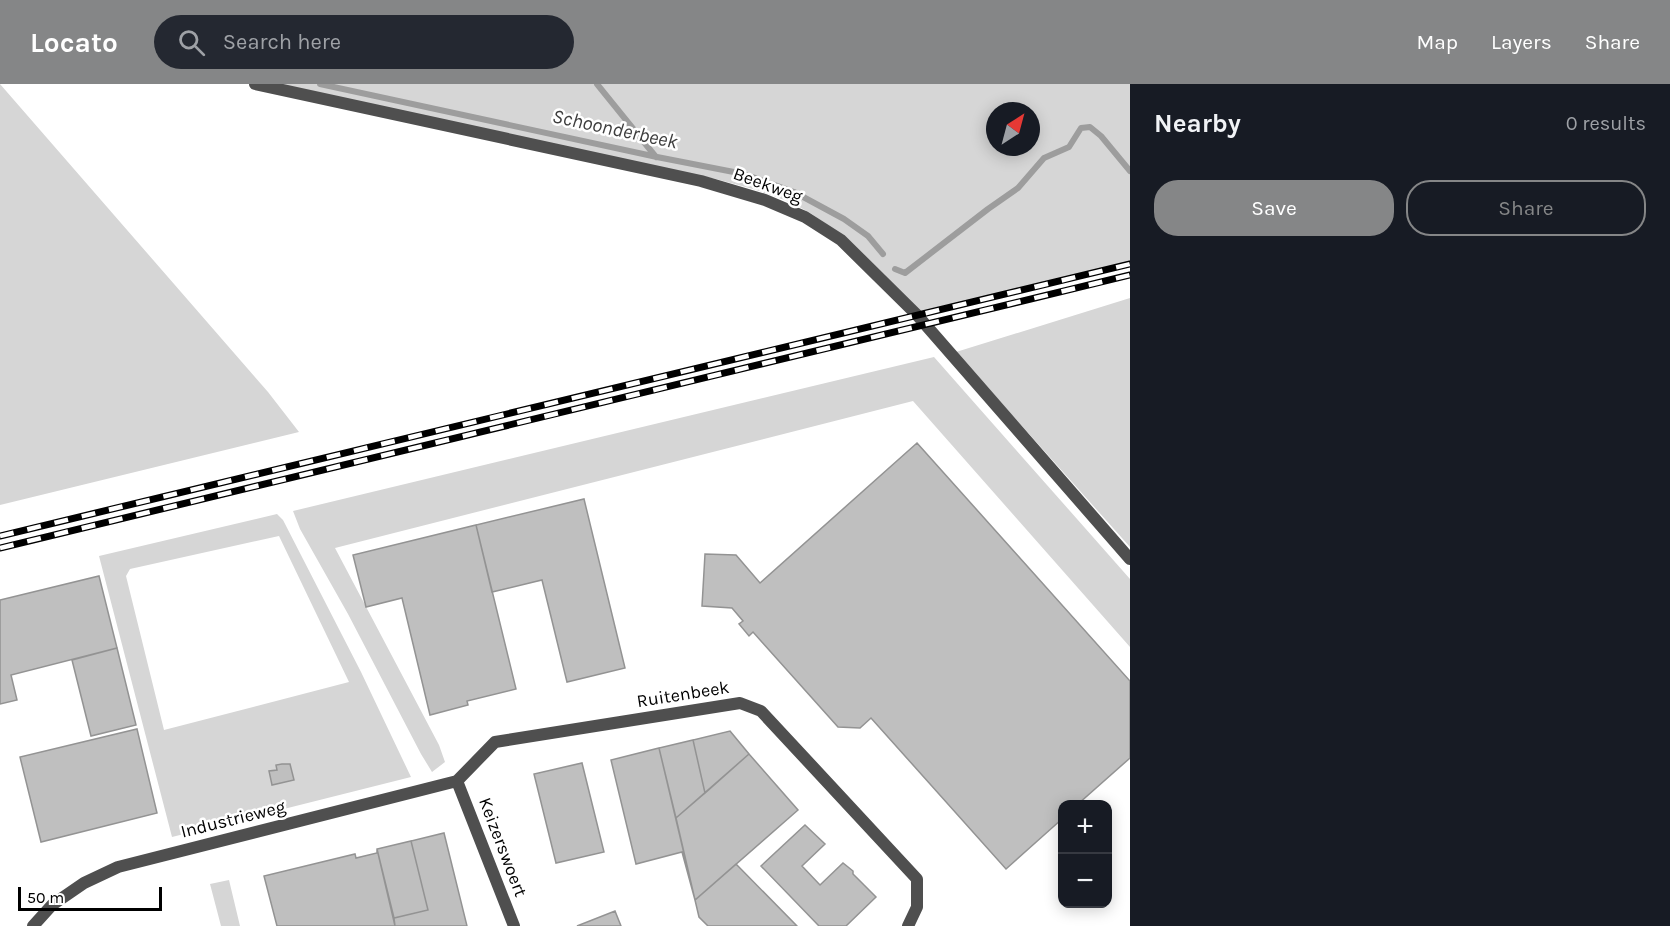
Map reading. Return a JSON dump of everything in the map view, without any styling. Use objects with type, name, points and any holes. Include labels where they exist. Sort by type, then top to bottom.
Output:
[{"type":"street","name":"Beekweg","points":[[255,84],[701,181],[765,200],[805,217],[841,240],[909,307],[1130,559]]},
{"type":"street","name":"Ruitenbeek","points":[[457,780],[495,742],[740,703],[761,711],[917,879],[917,907],[908,926]]},
{"type":"street","name":"Industrieweg","points":[[33,926],[52,905],[84,883],[118,867],[457,780]]},
{"type":"street","name":"Keizerswoert","points":[[457,780],[514,926]]},
{"type":"shaded area","points":[[0,84],[268,392],[299,432],[0,505]]},
{"type":"shaded area","points":[[269,84],[1130,84],[1130,265],[921,316],[865,258],[835,231],[803,209],[760,191],[716,179]]},
{"type":"shaded area","points":[[1130,298],[1130,547],[956,352]]},
{"type":"shaded area","points":[[934,357],[1130,579],[1130,647],[913,401],[335,548],[439,745],[445,762],[432,772],[300,529],[293,511]]},
{"type":"shaded area","points":[[277,514],[283,520],[361,672],[411,777],[172,837],[99,556]],"holes":[[[279,536],[349,682],[164,730],[126,576],[130,569]]]},
{"type":"shaded area","points":[[229,880],[240,926],[221,926],[210,884]]},
{"type":"building","points":[[917,443],[1130,681],[1130,758],[1083,800],[1058,800],[1058,823],[1006,869],[871,718],[860,728],[838,727],[753,632],[749,636],[739,624],[743,621],[732,608],[702,606],[705,554],[736,555],[760,583]]},
{"type":"building","points":[[584,499],[625,668],[567,682],[542,580],[492,592],[476,525]]},
{"type":"building","points":[[476,525],[516,689],[467,701],[468,705],[430,715],[402,598],[366,607],[353,555]]},
{"type":"building","points":[[99,576],[117,648],[11,675],[17,700],[0,704],[0,600]]},
{"type":"building","points":[[117,648],[136,725],[91,736],[72,660]]},
{"type":"building","points":[[137,729],[157,813],[41,842],[20,757]]},
{"type":"building","points":[[730,731],[749,754],[705,793],[693,740]]},
{"type":"building","points":[[693,740],[705,793],[676,818],[659,748]]},
{"type":"building","points":[[659,748],[695,900],[682,852],[636,864],[611,760]]},
{"type":"building","points":[[749,754],[798,810],[695,900],[676,818]]},
{"type":"building","points":[[582,763],[604,852],[556,863],[534,774]]},
{"type":"building","points":[[290,764],[294,780],[272,785],[269,771],[277,770],[276,765]]},
{"type":"building","points":[[805,825],[825,844],[802,866],[820,885],[843,863],[876,897],[846,926],[819,926],[761,866]]},
{"type":"building","points":[[444,833],[467,926],[395,926],[394,918],[428,910],[411,841]]},
{"type":"building","points":[[411,841],[428,910],[394,918],[377,849]]},
{"type":"building","points":[[377,849],[395,926],[277,926],[264,876],[355,854],[356,858],[377,853]]},
{"type":"building","points":[[736,864],[797,926],[708,926],[699,917],[695,900]]},
{"type":"building","points":[[615,911],[621,926],[577,926]]},
{"type":"waterway","name":"Schoonderbeek","points":[[320,84],[744,174],[794,192],[844,219],[868,236],[883,254]]},
{"type":"waterway","points":[[597,84],[656,157]]},
{"type":"waterway","name":"Schoonderbeek","points":[[895,269],[905,273],[1018,188],[1044,158],[1069,147],[1081,128],[1090,127],[1101,136],[1130,171]]},
{"type":"railway","points":[[0,536],[1130,264]]},
{"type":"railway","points":[[0,548],[1130,275]]}]
